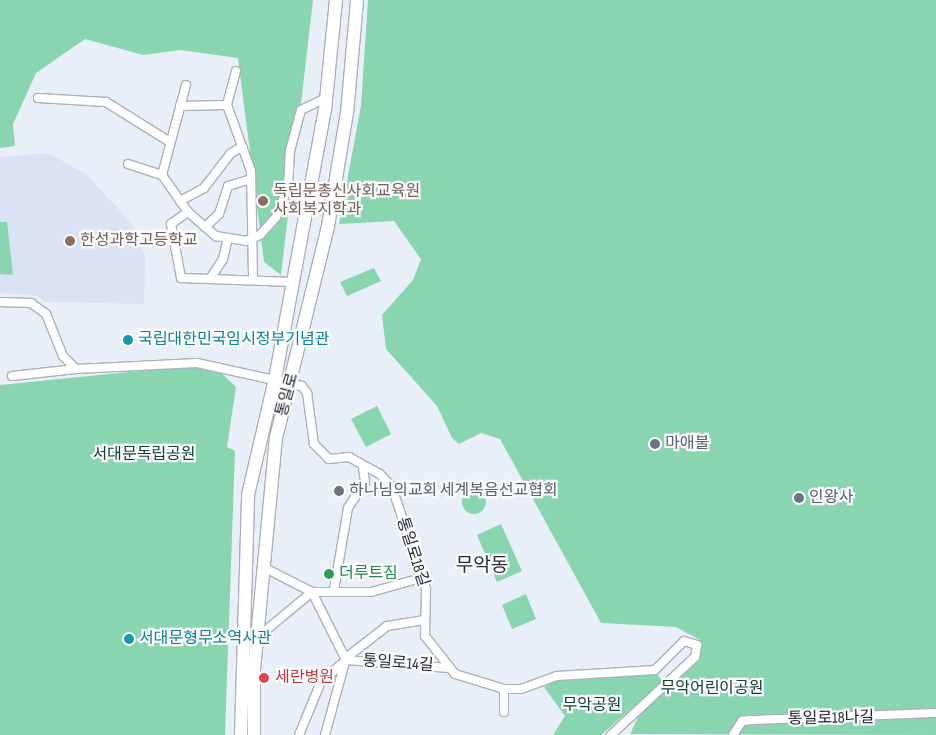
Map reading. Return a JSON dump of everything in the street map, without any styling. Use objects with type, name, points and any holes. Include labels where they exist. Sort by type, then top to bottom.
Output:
[{"type":"main road","name":"통일로","points":[[241,735],[248,495],[275,379],[326,98],[336,0]]},
{"type":"main road","name":"통일로","points":[[254,735],[254,670],[259,636],[276,438],[330,216],[347,113],[357,0]]},
{"type":"street","points":[[236,71],[227,105],[251,178],[254,238],[253,280]]},
{"type":"street","points":[[162,175],[186,85]]},
{"type":"street","points":[[38,98],[106,102],[170,142]]},
{"type":"street","points":[[128,164],[162,175],[188,212],[227,242],[254,238],[276,217],[288,188],[301,110],[326,98]]},
{"type":"street","points":[[180,106],[227,105]]},
{"type":"street","points":[[180,201],[204,188],[231,153],[242,147]]},
{"type":"street","points":[[206,227],[219,214],[228,186],[251,178]]},
{"type":"street","points":[[188,212],[171,224],[181,278],[293,282]]},
{"type":"street","points":[[210,279],[223,259],[227,242]]},
{"type":"street","points":[[0,302],[31,303],[46,314],[63,356],[76,369]]},
{"type":"street","name":"통일로","points":[[12,376],[76,369],[197,363],[275,379]]},
{"type":"street","points":[[275,379],[291,382]]},
{"type":"street","name":"통일로18길","points":[[291,382],[302,386],[307,393],[314,444],[329,459],[349,457],[363,468],[380,474],[392,488],[426,589],[425,636],[455,674],[504,689],[521,689],[557,676],[654,670],[684,641],[697,645],[695,657],[610,735]]},
{"type":"street","points":[[334,590],[348,508],[365,482],[363,468]]},
{"type":"street","points":[[265,568],[312,592],[334,590],[371,592],[421,578]]},
{"type":"street","points":[[259,636],[312,592]]},
{"type":"street","points":[[312,592],[346,659]]},
{"type":"street","name":"통일로14길","points":[[299,735],[321,682],[346,659],[387,626],[425,620]]},
{"type":"street","name":"통일로14길","points":[[346,659],[449,668]]},
{"type":"street","name":"통일로14길","points":[[325,735],[346,659]]},
{"type":"street","points":[[504,689],[504,712]]},
{"type":"street","name":"통일로18나길","points":[[733,735],[742,722],[750,720],[936,713]]},
{"type":"shaded area","name":"한성과학고등학교","points":[[48,153],[86,174],[133,225],[145,257],[144,304],[45,302],[37,296],[0,293],[0,157]]},
{"type":"green space","points":[[0,0],[313,0],[281,275],[264,262],[238,58],[180,50],[143,55],[85,39],[36,73],[13,124],[15,146],[0,148]]},
{"type":"green space","name":"무악어린이공원","points":[[368,0],[936,0],[936,735],[630,734],[644,705],[700,649],[700,640],[676,627],[601,623],[500,439],[481,433],[459,444],[452,438],[437,406],[386,349],[382,315],[413,280],[421,259],[394,221],[339,224],[361,106]]},
{"type":"green space","points":[[0,222],[7,222],[13,275],[0,274]]},
{"type":"green space","points":[[374,268],[381,281],[347,296],[340,282]]},
{"type":"green space","name":"서대문독립공원","points":[[188,366],[218,370],[236,387],[227,447],[235,451],[225,735],[0,735],[0,385]]},
{"type":"green space","points":[[377,406],[391,434],[366,447],[351,419]]},
{"type":"green space","points":[[474,490],[482,494],[486,502],[482,510],[474,514],[466,510],[462,502],[466,494]]},
{"type":"green space","points":[[501,524],[522,571],[497,582],[477,535]]},
{"type":"green space","points":[[526,594],[536,619],[512,629],[502,605]]},
{"type":"green space","name":"무악공원","points":[[656,673],[663,681],[601,735],[553,735],[565,716],[544,687],[558,680]]},
{"type":"place","name":"독립문총신사회교육원 사회복지학과","points":[[263,201]]},
{"type":"place","name":"한성과학고등학교","points":[[70,241]]},
{"type":"place","name":"국립대한민국임시정부기념관","points":[[128,340]]},
{"type":"place","name":"마애불","points":[[655,444]]},
{"type":"place","name":"하나님의교회 세계복음선교협회","points":[[339,491]]},
{"type":"place","name":"인왕사","points":[[799,498]]},
{"type":"place","name":"더루트짐","points":[[329,574]]},
{"type":"place","name":"서대문형무소역사관","points":[[129,639]]},
{"type":"place","name":"세란병원","points":[[264,678]]},
{"type":"district","name":"무악동","points":[[482,566]]}]
